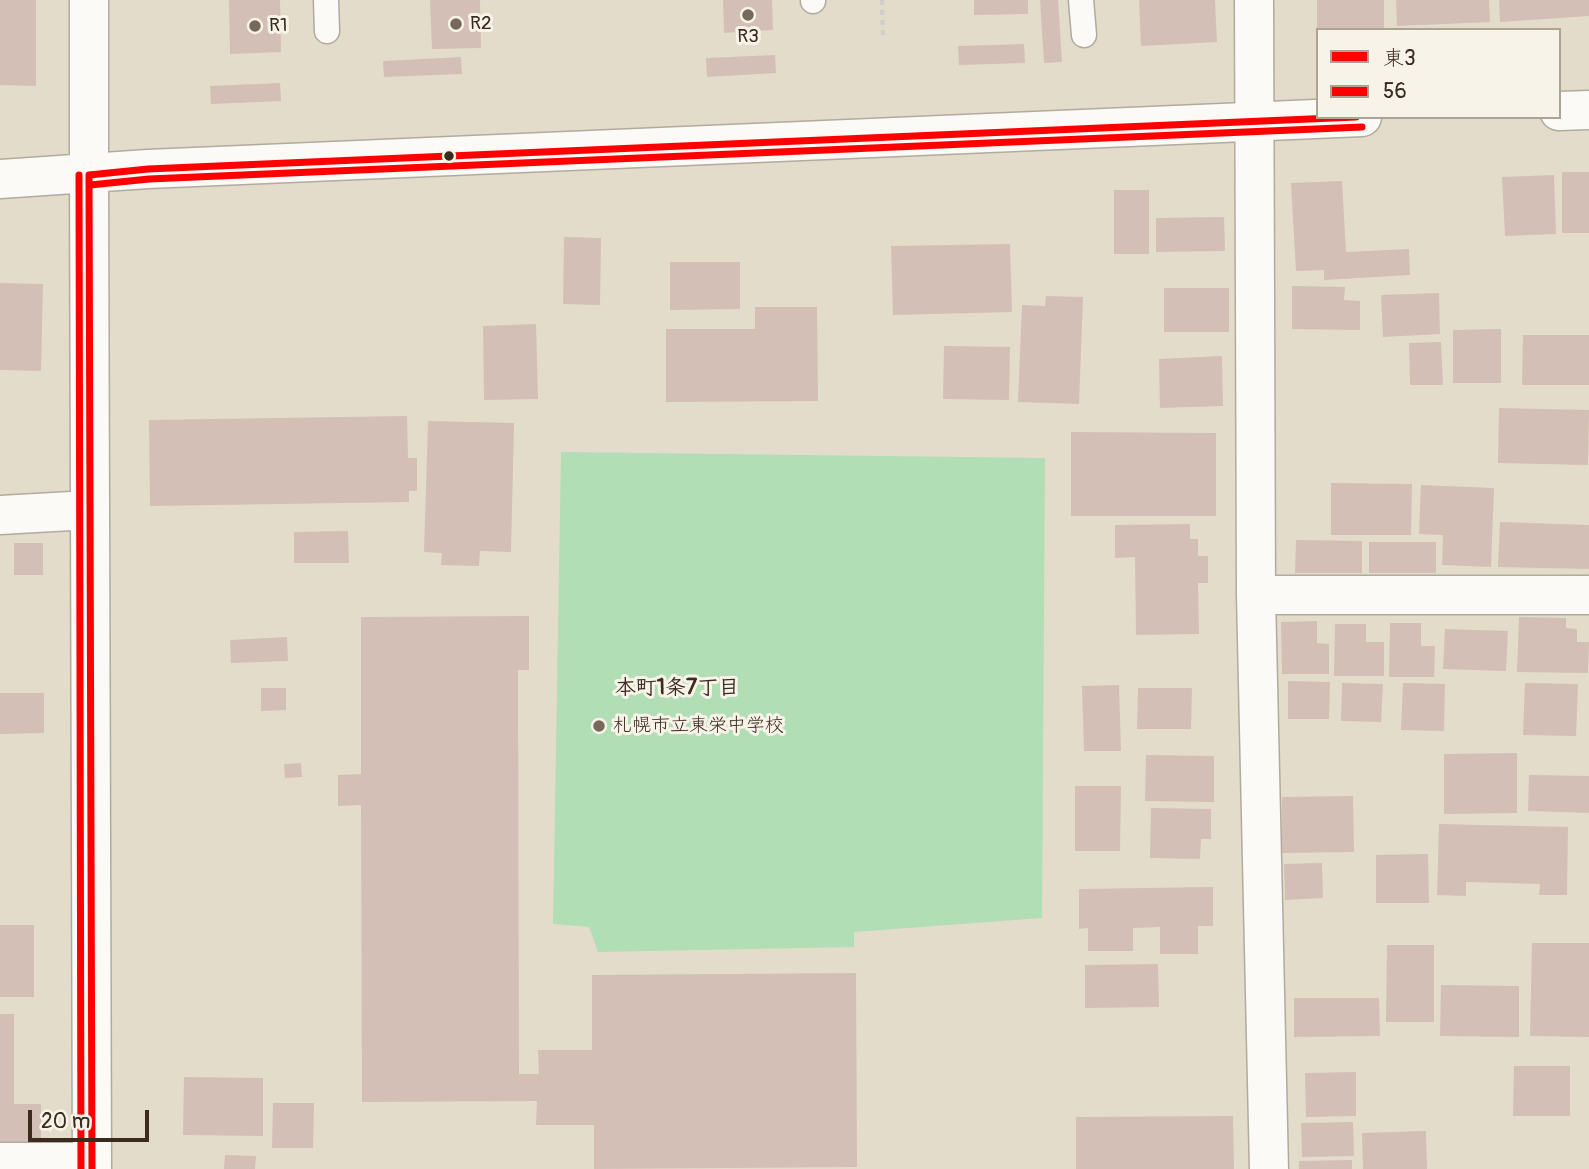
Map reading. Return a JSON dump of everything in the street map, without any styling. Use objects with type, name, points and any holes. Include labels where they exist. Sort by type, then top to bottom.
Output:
[{"type":"street","points":[[0,1162],[92,1165],[89,0]]},
{"type":"street","points":[[1254,0],[1256,595],[1269,1169]]},
{"type":"street","points":[[1561,111],[1589,110]]},
{"type":"street","points":[[0,179],[148,169],[1316,119]]},
{"type":"street","points":[[0,515],[89,510]]},
{"type":"street","points":[[1256,595],[1589,595]]},
{"type":"lane","points":[[326,0],[327,31]]},
{"type":"lane","points":[[1081,0],[1084,35]]},
{"type":"path","points":[[881,0],[883,40]]},
{"type":"green space","points":[[561,452],[1045,458],[1042,918],[854,932],[854,947],[598,952],[589,927],[553,924]]},
{"type":"building","points":[[0,0],[36,0],[36,86],[0,85]]},
{"type":"building","name":"R1","points":[[229,0],[280,0],[281,52],[230,54]]},
{"type":"building","name":"R2","points":[[430,0],[480,0],[481,48],[432,49]]},
{"type":"building","name":"R3","points":[[723,0],[772,0],[773,30],[724,33]]},
{"type":"building","points":[[974,0],[1028,0],[1028,14],[974,15]]},
{"type":"building","points":[[1040,0],[1058,0],[1062,62],[1044,63]]},
{"type":"building","points":[[1139,0],[1215,0],[1217,42],[1141,46]]},
{"type":"building","points":[[1317,0],[1384,0],[1384,28],[1317,28]]},
{"type":"building","points":[[1396,0],[1489,0],[1490,22],[1397,26]]},
{"type":"building","points":[[1499,0],[1589,0],[1589,16],[1500,22]]},
{"type":"building","points":[[1024,44],[1025,63],[959,65],[958,46]]},
{"type":"building","points":[[775,55],[776,73],[707,77],[706,58]]},
{"type":"building","points":[[461,57],[462,74],[384,77],[383,61]]},
{"type":"building","points":[[280,83],[281,101],[211,104],[210,86]]},
{"type":"building","points":[[1562,172],[1589,172],[1589,233],[1562,233]]},
{"type":"building","points":[[1554,175],[1556,234],[1505,236],[1502,177]]},
{"type":"building","points":[[1342,181],[1346,252],[1409,249],[1410,275],[1324,280],[1324,270],[1296,271],[1291,183]]},
{"type":"building","points":[[1114,190],[1149,190],[1149,254],[1114,254]]},
{"type":"building","points":[[1224,217],[1225,251],[1156,252],[1156,218]]},
{"type":"building","points":[[564,237],[601,238],[600,305],[563,304]]},
{"type":"building","points":[[1010,244],[1012,312],[893,315],[891,246]]},
{"type":"building","points":[[670,262],[740,262],[740,309],[670,310]]},
{"type":"building","points":[[0,283],[43,284],[41,371],[0,370]]},
{"type":"building","points":[[1292,286],[1345,287],[1344,300],[1360,301],[1360,330],[1292,329]]},
{"type":"building","points":[[1164,288],[1229,288],[1229,332],[1164,332]]},
{"type":"building","points":[[1439,293],[1440,334],[1383,337],[1381,295]]},
{"type":"building","points":[[1046,296],[1083,297],[1079,404],[1018,402],[1022,305],[1045,306]]},
{"type":"building","points":[[755,307],[817,307],[818,401],[666,402],[666,329],[755,329]]},
{"type":"building","points":[[536,324],[538,399],[484,400],[483,326]]},
{"type":"building","points":[[1501,329],[1501,383],[1453,383],[1453,330]]},
{"type":"building","points":[[1523,335],[1589,335],[1589,385],[1522,385]]},
{"type":"building","points":[[1441,342],[1443,385],[1410,385],[1409,343]]},
{"type":"building","points":[[944,346],[1010,347],[1009,400],[943,399]]},
{"type":"building","points":[[1222,356],[1223,406],[1160,408],[1159,359]]},
{"type":"building","points":[[1499,408],[1589,410],[1588,465],[1498,463]]},
{"type":"building","points":[[407,416],[408,458],[417,458],[417,491],[409,491],[409,502],[150,506],[149,420]]},
{"type":"building","points":[[428,421],[514,423],[511,552],[480,551],[479,566],[441,565],[442,553],[424,552]]},
{"type":"building","points":[[1071,432],[1216,433],[1216,516],[1071,516]]},
{"type":"building","points":[[1331,483],[1412,484],[1411,535],[1331,535]]},
{"type":"building","points":[[1421,485],[1494,488],[1491,567],[1442,565],[1443,535],[1419,534]]},
{"type":"building","points":[[1500,522],[1589,525],[1589,569],[1498,567]]},
{"type":"building","points":[[1190,524],[1190,539],[1198,539],[1198,556],[1208,556],[1208,583],[1198,583],[1199,634],[1136,635],[1135,557],[1115,558],[1115,525]]},
{"type":"building","points":[[348,531],[349,563],[294,563],[294,532]]},
{"type":"building","points":[[1296,540],[1362,541],[1362,573],[1295,573]]},
{"type":"building","points":[[1369,542],[1436,542],[1436,573],[1369,573]]},
{"type":"building","points":[[14,543],[43,543],[43,575],[14,575]]},
{"type":"building","points":[[529,616],[529,670],[518,670],[519,1074],[539,1074],[538,1050],[592,1050],[592,975],[856,973],[857,1167],[594,1169],[594,1125],[536,1125],[537,1101],[362,1102],[361,805],[338,806],[338,775],[361,774],[361,617]]},
{"type":"building","points":[[1519,617],[1566,618],[1566,628],[1577,629],[1577,642],[1589,642],[1588,673],[1517,672]]},
{"type":"building","points":[[1317,621],[1317,643],[1329,644],[1329,674],[1282,674],[1281,622]]},
{"type":"building","points":[[1390,623],[1421,623],[1421,646],[1435,646],[1434,677],[1389,677]]},
{"type":"building","points":[[1335,624],[1366,624],[1366,642],[1384,642],[1384,676],[1334,676]]},
{"type":"building","points":[[1445,629],[1508,631],[1506,671],[1443,669]]},
{"type":"building","points":[[287,637],[288,661],[231,663],[230,640]]},
{"type":"building","points":[[1288,681],[1330,682],[1329,719],[1288,719]]},
{"type":"building","points":[[1342,683],[1383,684],[1381,722],[1341,721]]},
{"type":"building","points":[[1403,683],[1445,684],[1444,731],[1401,730]]},
{"type":"building","points":[[1525,683],[1578,684],[1576,736],[1523,735]]},
{"type":"building","points":[[1119,685],[1121,751],[1084,751],[1082,686]]},
{"type":"building","points":[[261,688],[286,688],[286,710],[261,711]]},
{"type":"building","points":[[1138,688],[1192,688],[1191,729],[1137,729]]},
{"type":"building","points":[[0,693],[44,693],[44,733],[0,734]]},
{"type":"building","points":[[1517,753],[1517,813],[1444,814],[1444,754]]},
{"type":"building","points":[[1146,755],[1214,756],[1214,802],[1145,801]]},
{"type":"building","points":[[301,763],[302,777],[285,778],[284,764]]},
{"type":"building","points":[[1529,775],[1589,776],[1589,813],[1528,811]]},
{"type":"building","points":[[1075,786],[1121,786],[1120,851],[1075,851]]},
{"type":"building","points":[[1353,796],[1354,852],[1282,853],[1282,797]]},
{"type":"building","points":[[1151,808],[1211,809],[1211,839],[1201,839],[1200,859],[1150,858]]},
{"type":"building","points":[[1439,824],[1568,827],[1567,895],[1539,895],[1540,884],[1466,882],[1466,896],[1437,895]]},
{"type":"building","points":[[1428,854],[1429,903],[1376,903],[1376,855]]},
{"type":"building","points":[[1322,863],[1323,898],[1285,900],[1284,864]]},
{"type":"building","points":[[1213,887],[1213,926],[1198,926],[1198,954],[1160,954],[1160,927],[1133,928],[1133,951],[1088,951],[1088,928],[1079,929],[1079,889]]},
{"type":"building","points":[[0,925],[34,925],[34,997],[0,997]]},
{"type":"building","points":[[1532,943],[1589,943],[1589,1037],[1530,1036]]},
{"type":"building","points":[[1387,945],[1434,945],[1434,1022],[1386,1022]]},
{"type":"building","points":[[1158,964],[1159,1007],[1085,1008],[1085,965]]},
{"type":"building","points":[[1441,985],[1519,986],[1519,1037],[1440,1036]]},
{"type":"building","points":[[1294,998],[1379,998],[1380,1036],[1294,1037]]},
{"type":"building","points":[[0,1014],[14,1014],[14,1104],[41,1104],[41,1148],[0,1149]]},
{"type":"building","points":[[1514,1066],[1570,1066],[1570,1116],[1513,1116]]},
{"type":"building","points":[[1356,1072],[1356,1116],[1306,1117],[1305,1073]]},
{"type":"building","points":[[184,1077],[263,1078],[263,1136],[183,1135]]},
{"type":"building","points":[[273,1103],[314,1103],[313,1148],[272,1148]]},
{"type":"building","points":[[1233,1116],[1234,1169],[1076,1169],[1076,1117]]},
{"type":"building","points":[[1353,1122],[1354,1156],[1302,1157],[1301,1123]]},
{"type":"building","points":[[1426,1131],[1427,1169],[1363,1169],[1362,1133]]},
{"type":"building","points":[[225,1155],[256,1156],[255,1169],[224,1169]]},
{"type":"building","points":[[1352,1160],[1352,1169],[1299,1169],[1299,1161]]},
{"type":"transit line","name":"東3","points":[[89,175],[148,169],[1316,119]]},
{"type":"transit line","name":"56","points":[[90,185],[149,179],[1362,127]]},
{"type":"transit line","name":"56","points":[[79,175],[81,1169]]},
{"type":"transit line","name":"東3","points":[[89,175],[92,1169]]},
{"type":"place","name":"R3","points":[[748,15]]},
{"type":"place","name":"R2","points":[[456,24]]},
{"type":"place","name":"R1","points":[[255,26]]},
{"type":"place","name":"札幌市立東栄中学校","points":[[599,726]]},
{"type":"district","name":"本町1条7丁目","points":[[677,689]]}]
